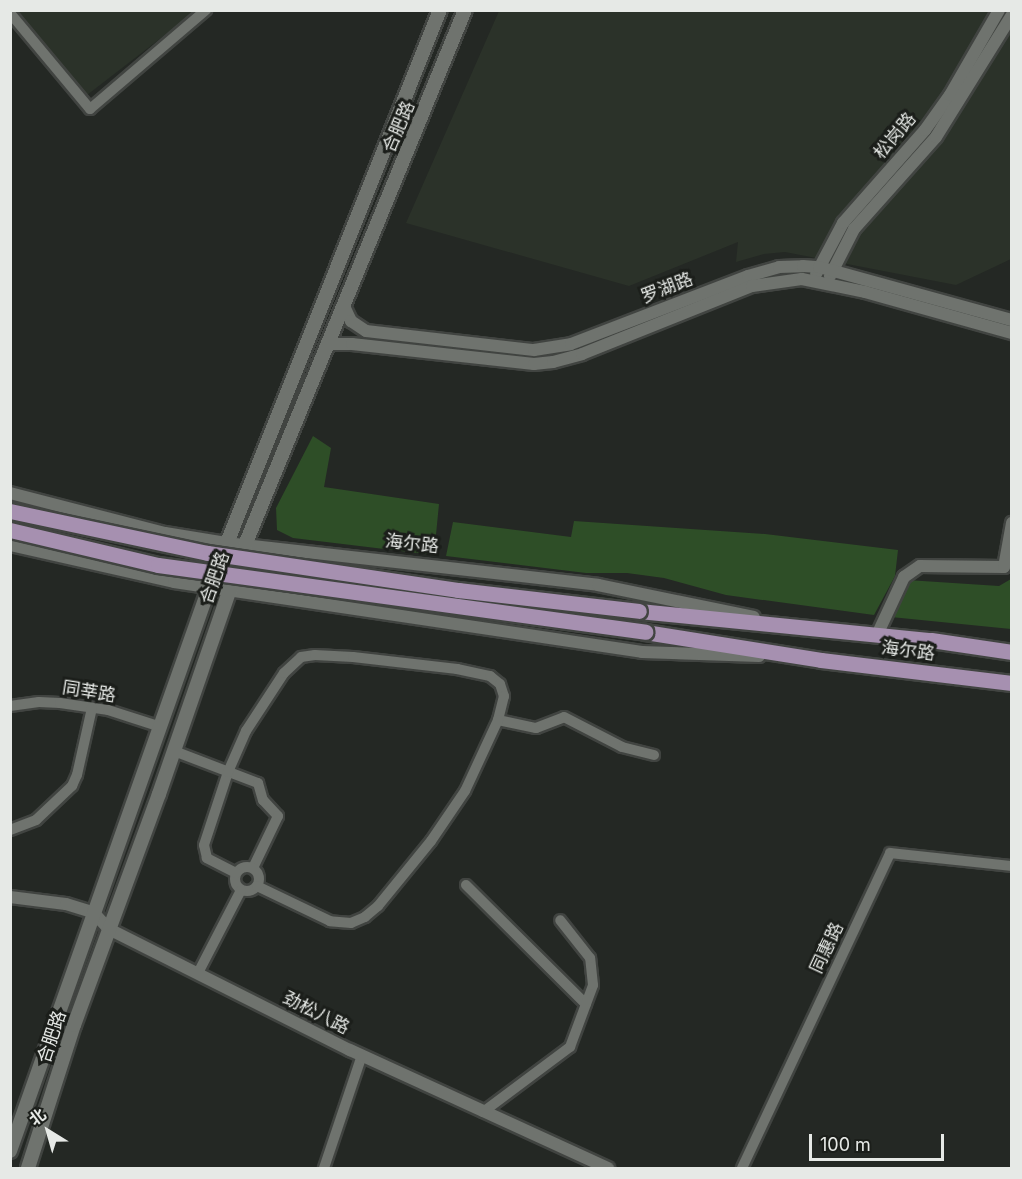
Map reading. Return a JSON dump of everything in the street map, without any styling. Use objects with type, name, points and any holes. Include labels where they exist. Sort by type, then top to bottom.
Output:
[{"type":"main road","name":"合肥路","points":[[10,1151],[209,588],[441,10]]},
{"type":"main road","name":"合肥路","points":[[28,1168],[109,929],[174,751],[245,545],[465,10]]},
{"type":"main road","name":"海尔路","points":[[10,511],[208,553],[458,590],[639,611],[931,640],[1011,652]]},
{"type":"main road","name":"海尔路","points":[[10,530],[158,565],[645,632],[800,657],[1011,683]]},
{"type":"main road","points":[[931,640],[1011,641]]},
{"type":"main road","points":[[925,672],[1011,695]]},
{"type":"street","points":[[10,13],[90,109],[206,10]]},
{"type":"street","name":"松岗路","points":[[815,280],[819,267],[854,209],[891,171],[931,122],[999,10]]},
{"type":"street","name":"松岗路","points":[[830,277],[854,229],[868,210],[899,180],[936,137],[1011,15]]},
{"type":"street","name":"罗湖路","points":[[344,306],[351,321],[366,331],[534,350],[571,344],[748,276],[779,267],[819,267],[830,277],[1011,320]]},
{"type":"street","points":[[328,344],[352,344],[534,364],[553,362],[582,354],[752,286],[774,281],[815,280],[830,277],[1011,333]]},
{"type":"street","name":"海尔路","points":[[10,494],[165,533],[226,543],[598,585],[811,628]]},
{"type":"street","points":[[877,635],[904,577],[920,566],[1004,567],[1011,523]]},
{"type":"street","name":"海尔路","points":[[10,545],[114,570],[209,588],[642,652],[800,657]]},
{"type":"street","points":[[236,873],[214,862],[204,851],[228,772],[246,731],[266,698],[284,673],[306,656],[353,657],[458,669],[490,676],[503,689],[503,706],[498,720],[465,791],[431,841],[378,906],[365,917],[351,923],[330,921],[257,886]]},
{"type":"street","name":"同莘路","points":[[10,706],[39,702],[92,708],[161,726]]},
{"type":"street","points":[[10,830],[36,820],[72,786],[77,775],[92,708]]},
{"type":"street","points":[[498,720],[536,728],[564,717],[622,747],[654,755]]},
{"type":"street","points":[[174,751],[258,783],[264,800],[278,816],[253,868]]},
{"type":"street","name":"同惠路","points":[[742,1168],[890,853],[1011,866]]},
{"type":"street","points":[[236,873],[245,867],[253,868]]},
{"type":"street","points":[[236,873],[236,885],[242,890],[250,891],[257,886],[259,878],[253,868]]},
{"type":"street","points":[[466,885],[586,1004]]},
{"type":"street","points":[[198,973],[242,890]]},
{"type":"street","points":[[10,897],[66,904],[93,912]]},
{"type":"street","name":"劲松八路","points":[[93,912],[109,929],[362,1056],[608,1168]]},
{"type":"street","points":[[483,1112],[570,1047],[593,985],[590,958],[560,920]]},
{"type":"street","points":[[324,1168],[362,1056]]},
{"type":"shaded area","points":[[16,11],[196,11],[87,95]]},
{"type":"shaded area","points":[[499,11],[1011,11],[1011,259],[956,285],[785,252],[764,254],[736,262],[738,242],[629,286],[406,223]]},
{"type":"green space","points":[[313,436],[331,448],[324,487],[439,504],[434,555],[293,538],[277,530],[276,508]]},
{"type":"green space","points":[[574,521],[765,534],[898,550],[895,576],[874,615],[726,595],[664,578],[627,573],[586,573],[446,556],[453,522],[571,537]]},
{"type":"green space","points":[[1011,579],[1011,629],[891,617],[907,580],[999,586]]}]
